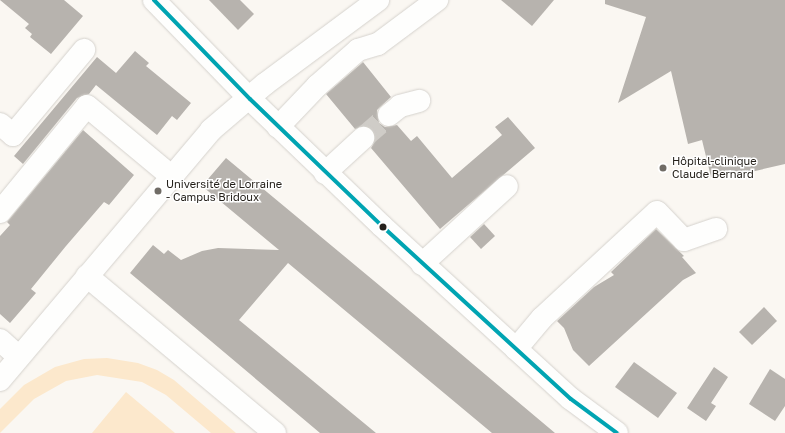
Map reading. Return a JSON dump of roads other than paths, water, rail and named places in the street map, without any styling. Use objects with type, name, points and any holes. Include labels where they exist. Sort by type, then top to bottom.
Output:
[{"type":"street","points":[[154,0],[278,127],[422,264],[571,399],[617,433]]},
{"type":"street","points":[[0,380],[211,130],[250,99],[265,84],[378,0]]},
{"type":"street","points":[[278,127],[317,86],[358,50],[378,44],[437,0]]},
{"type":"street","points":[[0,124],[13,135],[84,50]]},
{"type":"street","points":[[389,115],[400,106],[419,102]]},
{"type":"street","points":[[0,212],[87,106],[171,176]]},
{"type":"street","points":[[325,173],[363,138]]},
{"type":"street","points":[[422,264],[507,186]]},
{"type":"street","points":[[516,349],[542,318],[657,212],[684,240],[716,229]]},
{"type":"street","points":[[87,276],[275,433]]},
{"type":"street","points":[[0,340],[19,357]]},
{"type":"tunnel","points":[[363,138],[389,115]]},
{"type":"place","name":"Hôpital-clinique Claude Bernard","points":[[663,168]]},
{"type":"place","name":"Université de Lorraine - Campus Bridoux","points":[[158,191]]}]
